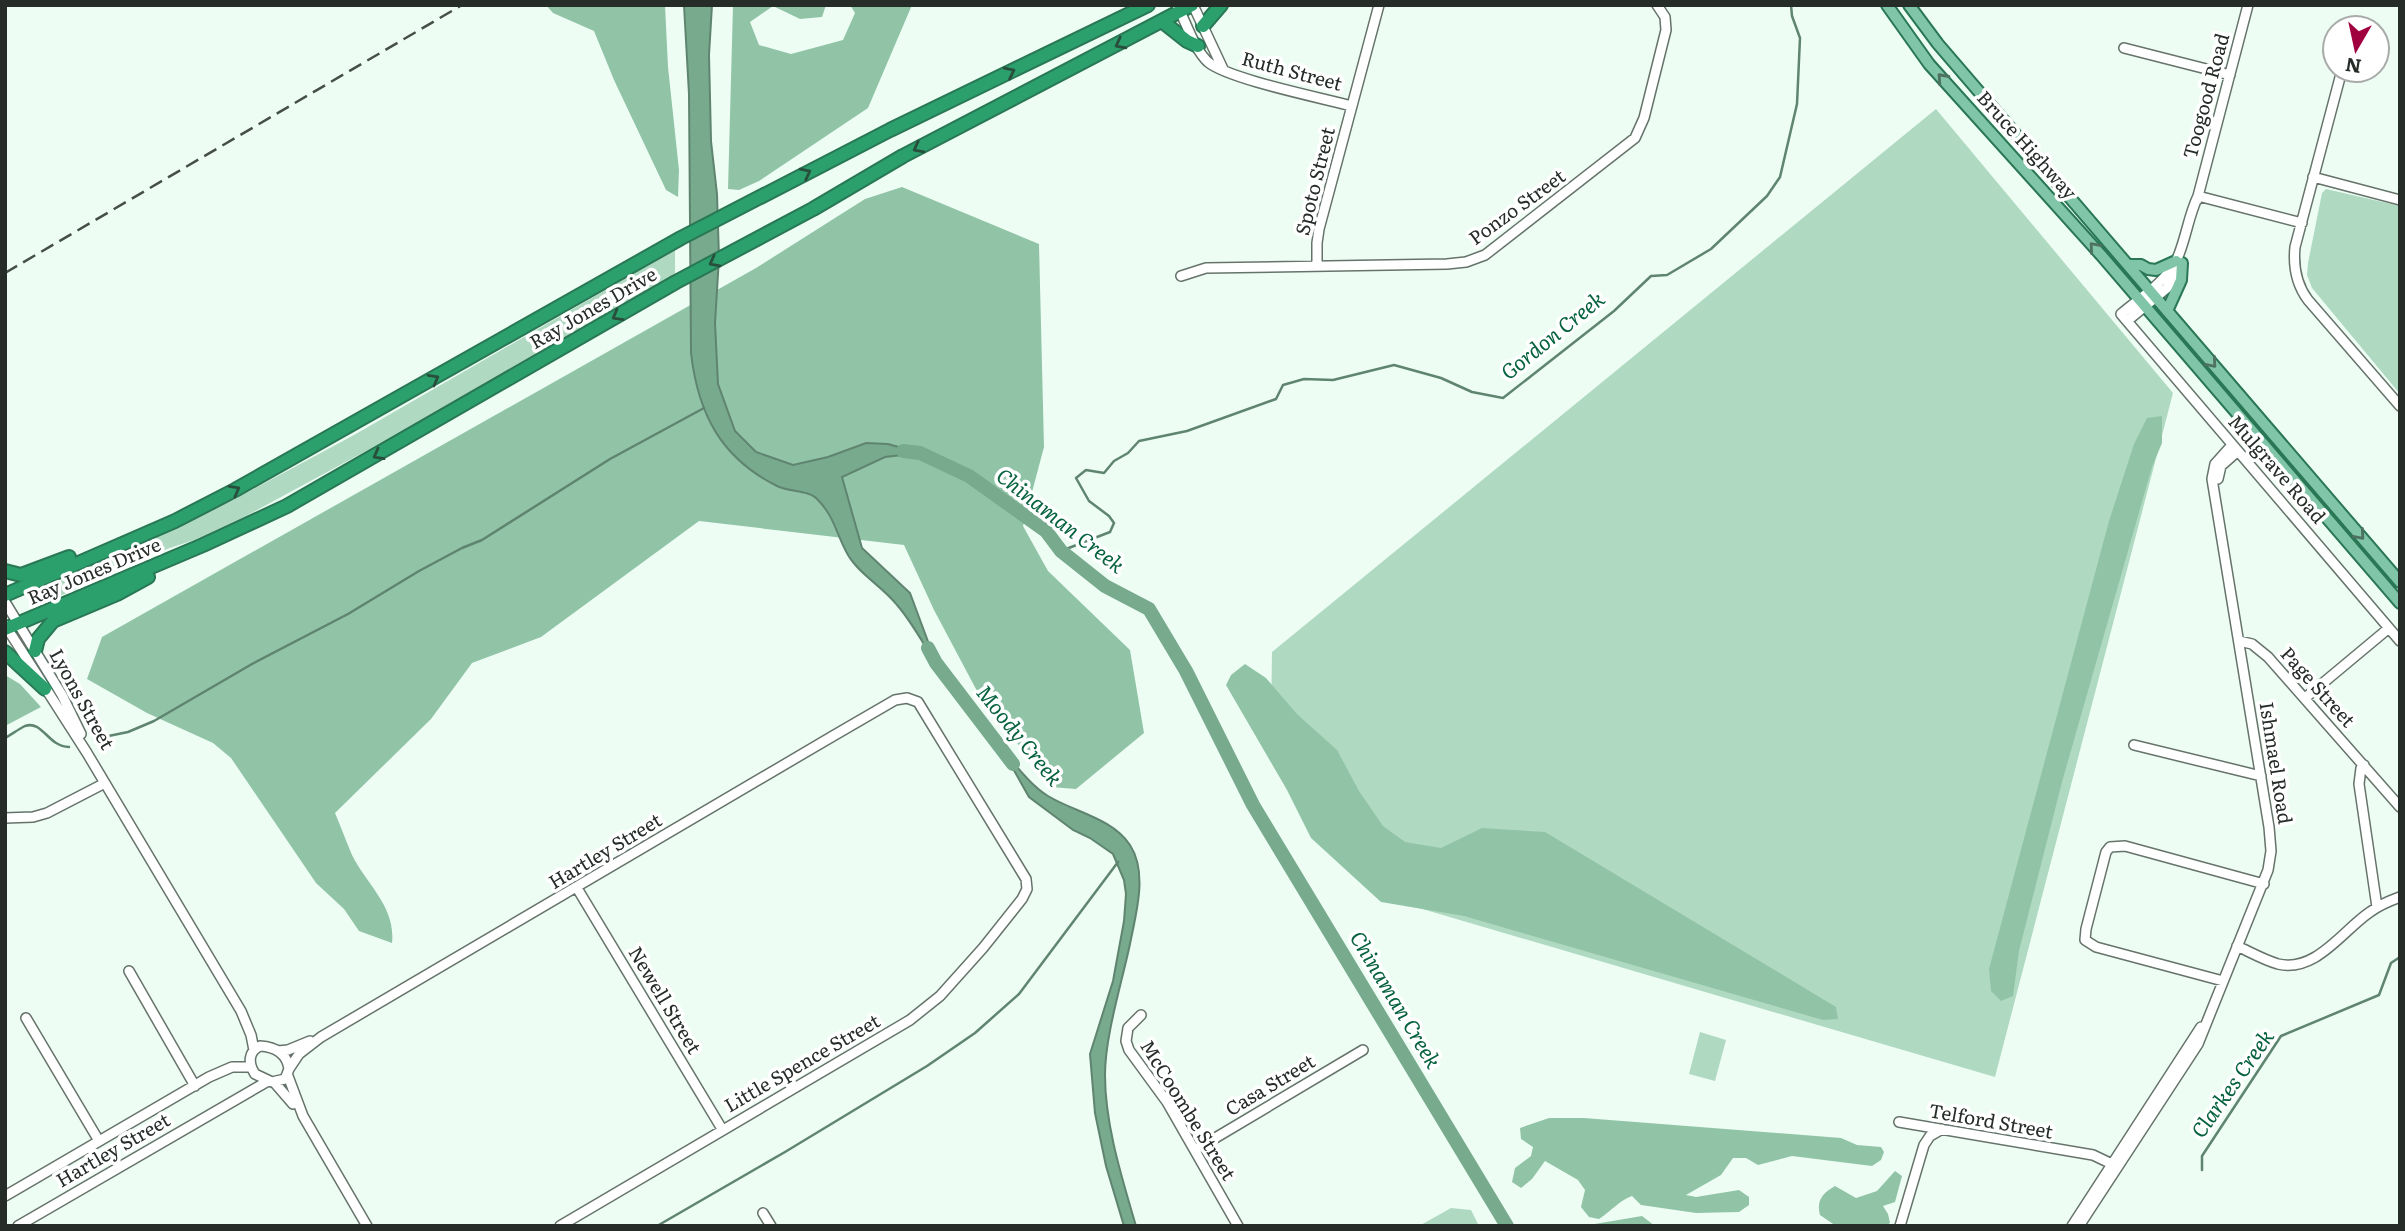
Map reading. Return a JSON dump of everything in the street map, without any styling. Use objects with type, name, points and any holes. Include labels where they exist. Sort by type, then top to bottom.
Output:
[{"type":"highway","points":[[1203,26],[1221,5]]},
{"type":"highway","name":"Ray Jones Drive","points":[[5,594],[175,521],[321,443],[681,238],[890,130],[1142,7]]},
{"type":"highway","name":"Ray Jones Drive","points":[[9,626],[203,545],[287,506],[676,282],[903,156],[1163,22],[1186,7]]},
{"type":"highway","points":[[1163,22],[1198,47]]},
{"type":"highway","points":[[5,571],[21,575],[138,529],[175,521]]},
{"type":"highway","points":[[35,651],[38,639],[53,621],[117,594],[203,545]]},
{"type":"highway","points":[[5,652],[46,689]]},
{"type":"main road","name":"Bruce Highway","points":[[1886,5],[1930,64],[2142,302]]},
{"type":"main road","name":"Bruce Highway","points":[[1909,5],[1938,44],[2152,294]]},
{"type":"main road","points":[[2128,265],[2141,265],[2157,270],[2179,262],[2181,280],[2168,311]]},
{"type":"main road","name":"Mulgrave Road","points":[[2152,294],[2400,582]]},
{"type":"main road","name":"Mulgrave Road","points":[[2142,302],[2400,603]]},
{"type":"street","name":"Spoto Street","points":[[1317,265],[1319,229],[1379,5]]},
{"type":"street","name":"Ponzo Street","points":[[1181,276],[1206,268],[1457,263],[1475,260],[1499,245],[1635,138],[1644,118],[1666,30],[1665,17],[1657,5]]},
{"type":"street","name":"Toogood Road","points":[[2142,302],[2179,262],[2190,212],[2198,196],[2248,5]]},
{"type":"street","name":"Ruth Street","points":[[1186,7],[1203,26],[1223,69]]},
{"type":"street","name":"Ruth Street","points":[[1186,7],[1198,47],[1208,61],[1238,76],[1352,106]]},
{"type":"street","points":[[2124,48],[2230,75]]},
{"type":"street","points":[[2338,84],[2295,247],[2294,263],[2302,291],[2400,407]]},
{"type":"street","points":[[2313,177],[2400,200]]},
{"type":"street","points":[[2198,196],[2302,223]]},
{"type":"street","name":"Mulgrave Road","points":[[2142,302],[2124,317],[2400,641]]},
{"type":"street","name":"Ishmael Road","points":[[2072,1226],[2146,1121],[2207,1016],[2264,884],[2271,857],[2261,776],[2218,505],[2218,472],[2235,448]]},
{"type":"street","name":"Lyons Street","points":[[5,602],[9,626],[125,815],[240,1011],[251,1035],[252,1053]]},
{"type":"street","name":"Lyons Street","points":[[9,626],[35,651],[62,695],[125,815]]},
{"type":"street","points":[[2305,698],[2389,628]]},
{"type":"street","name":"Page Street","points":[[2239,641],[2252,644],[2263,652],[2400,807]]},
{"type":"street","name":"Hartley Street","points":[[289,1073],[299,1054],[321,1037],[895,700],[907,698],[921,704],[1026,878],[1027,889]]},
{"type":"street","points":[[2134,745],[2261,776]]},
{"type":"street","points":[[2364,765],[2361,768],[2359,784],[2377,907]]},
{"type":"street","points":[[5,818],[33,817],[47,813],[105,783]]},
{"type":"street","points":[[2223,981],[2096,947],[2085,940],[2106,852],[2110,847],[2125,846],[2264,884]]},
{"type":"street","name":"Newell Street","points":[[577,888],[722,1129]]},
{"type":"street","name":"Little Spence Street","points":[[560,1226],[910,1020],[940,996],[984,948],[1027,889]]},
{"type":"street","points":[[2237,947],[2276,963],[2290,965],[2304,962],[2314,958],[2377,907],[2400,897]]},
{"type":"street","points":[[129,971],[195,1086]]},
{"type":"street","name":"Lyons Street","points":[[240,1011],[262,1040],[275,1049]]},
{"type":"street","name":"McCoombe Street","points":[[1141,1015],[1128,1028],[1127,1045],[1167,1102],[1238,1226]]},
{"type":"street","points":[[26,1018],[99,1142]]},
{"type":"street","name":"Hartley Street","points":[[275,1049],[288,1050],[321,1037]]},
{"type":"street","points":[[289,1073],[281,1082],[261,1079],[252,1069],[252,1053],[260,1046],[275,1049],[287,1060],[303,1116]]},
{"type":"street","name":"Casa Street","points":[[1195,1150],[1363,1049]]},
{"type":"street","name":"Hartley Street","points":[[5,1196],[195,1086],[228,1063],[252,1053]]},
{"type":"street","name":"Hartley Street","points":[[209,1077],[232,1067],[252,1069],[252,1081],[248,1087],[226,1105]]},
{"type":"street","points":[[271,1082],[283,1090],[303,1116],[367,1226]]},
{"type":"street","name":"Hartley Street","points":[[18,1226],[226,1105],[271,1082]]},
{"type":"street","name":"Telford Street","points":[[1899,1122],[2078,1154],[2113,1167]]},
{"type":"street","points":[[1900,1226],[1924,1145],[1930,1136],[1942,1129]]},
{"type":"street","name":"Ishmael Road","points":[[2080,1226],[2113,1167]]},
{"type":"street","points":[[763,1213],[771,1226]]},
{"type":"shaded area","points":[[546,5],[665,5],[668,67],[679,170],[678,197],[666,190],[594,31],[553,13]]},
{"type":"shaded area","points":[[684,5],[712,5],[709,55],[711,141],[717,194],[719,258],[715,323],[718,384],[735,431],[756,452],[793,465],[828,457],[866,443],[888,444],[920,453],[885,457],[842,477],[862,548],[910,593],[936,663],[913,626],[891,598],[853,562],[832,519],[817,499],[809,494],[777,486],[758,475],[727,448],[707,415],[694,375],[691,353],[689,94]]},
{"type":"shaded area","points":[[733,5],[826,5],[822,17],[800,19],[773,6],[750,22],[759,45],[791,54],[843,40],[855,13],[850,5],[912,5],[868,108],[759,181],[739,190],[728,189]]},
{"type":"shaded area","points":[[1936,109],[2173,393],[1995,1077],[1402,903],[1271,722],[1272,652]]},
{"type":"shaded area","points":[[902,187],[1039,244],[1044,447],[1023,526],[1048,571],[1130,650],[1144,733],[1076,789],[1051,787],[977,691],[934,610],[904,545],[699,521],[541,637],[472,663],[431,719],[335,813],[352,855],[390,918],[392,943],[359,931],[344,909],[316,883],[231,758],[213,743],[147,713],[87,679],[102,637],[756,268],[865,199]]},
{"type":"shaded area","points":[[2326,189],[2400,206],[2400,394],[2312,288],[2307,275],[2322,193]]},
{"type":"shaded area","points":[[675,250],[675,274],[366,451],[246,516],[55,598],[50,586],[235,499],[354,435]]},
{"type":"shaded area","points":[[2162,416],[2162,443],[2152,467],[2062,782],[2019,951],[2013,996],[2001,1001],[1991,991],[1989,969],[2109,521],[2134,444],[2147,418]]},
{"type":"shaded area","points":[[1245,664],[1266,678],[1297,714],[1337,750],[1359,791],[1383,826],[1405,842],[1441,848],[1482,828],[1545,832],[1836,1007],[1838,1019],[1823,1020],[1464,916],[1381,902],[1311,838],[1287,790],[1226,685],[1231,675]]},
{"type":"shaded area","points":[[5,675],[20,684],[41,707],[5,726]]},
{"type":"shaded area","points":[[1003,751],[1042,792],[1113,828],[1130,845],[1135,856],[1139,893],[1111,1026],[1105,1075],[1111,1132],[1136,1226],[1124,1226],[1106,1166],[1095,1113],[1090,1054],[1113,981],[1124,921],[1124,880],[1113,854],[1073,830],[1029,797]]},
{"type":"shaded area","points":[[1700,1032],[1726,1040],[1715,1081],[1689,1074]]},
{"type":"shaded area","points":[[1549,1118],[1584,1118],[1841,1138],[1857,1145],[1881,1147],[1884,1152],[1881,1160],[1872,1166],[1792,1156],[1758,1165],[1746,1158],[1733,1158],[1721,1175],[1686,1195],[1696,1197],[1739,1190],[1749,1197],[1749,1205],[1739,1212],[1696,1213],[1641,1205],[1632,1196],[1599,1219],[1589,1217],[1581,1207],[1585,1190],[1578,1180],[1545,1161],[1532,1179],[1521,1188],[1512,1182],[1515,1168],[1531,1156],[1533,1147],[1521,1139],[1520,1128]]},
{"type":"shaded area","points":[[1895,1171],[1902,1176],[1895,1202],[1883,1206],[1890,1223],[1885,1226],[1836,1226],[1820,1215],[1822,1197],[1835,1186],[1856,1198],[1877,1191]]},
{"type":"shaded area","points":[[1451,1208],[1471,1210],[1479,1226],[1419,1226]]},
{"type":"shaded area","points":[[1642,1216],[1655,1226],[1583,1226]]},
{"type":"waterway","name":"Gordon Creek","points":[[1061,551],[1110,532],[1114,523],[1089,501],[1076,478],[1086,470],[1104,473],[1114,461],[1128,453],[1139,441],[1187,431],[1276,399],[1283,385],[1304,379],[1333,380],[1394,365],[1441,378],[1472,392],[1503,398],[1614,311],[1651,276],[1667,275],[1711,249],[1767,196],[1780,177],[1797,104],[1800,38],[1791,5]]},
{"type":"waterway","points":[[94,739],[128,732],[154,721],[252,664],[348,614],[419,571],[482,540],[610,459],[704,408]]},
{"type":"waterway","name":"Chinaman Creek","points":[[903,451],[920,453],[969,476],[1046,531],[1061,551],[1105,586],[1149,609],[1186,671],[1253,805],[1507,1226]]},
{"type":"waterway","name":"Moody Creek","points":[[928,648],[936,663],[1013,764]]},
{"type":"waterway","points":[[5,738],[31,725],[55,742],[69,747]]},
{"type":"waterway","points":[[657,1226],[927,1066],[975,1033],[1019,994],[1118,862]]},
{"type":"waterway","name":"Clarkes Creek","points":[[2202,1170],[2202,1156],[2281,1036],[2379,995],[2391,963],[2400,957]]},
{"type":"waterway","name":"Clarkes Creek","points":[[1506,1224],[1515,1226]]},
{"type":"railway","points":[[5,273],[462,5]]}]
